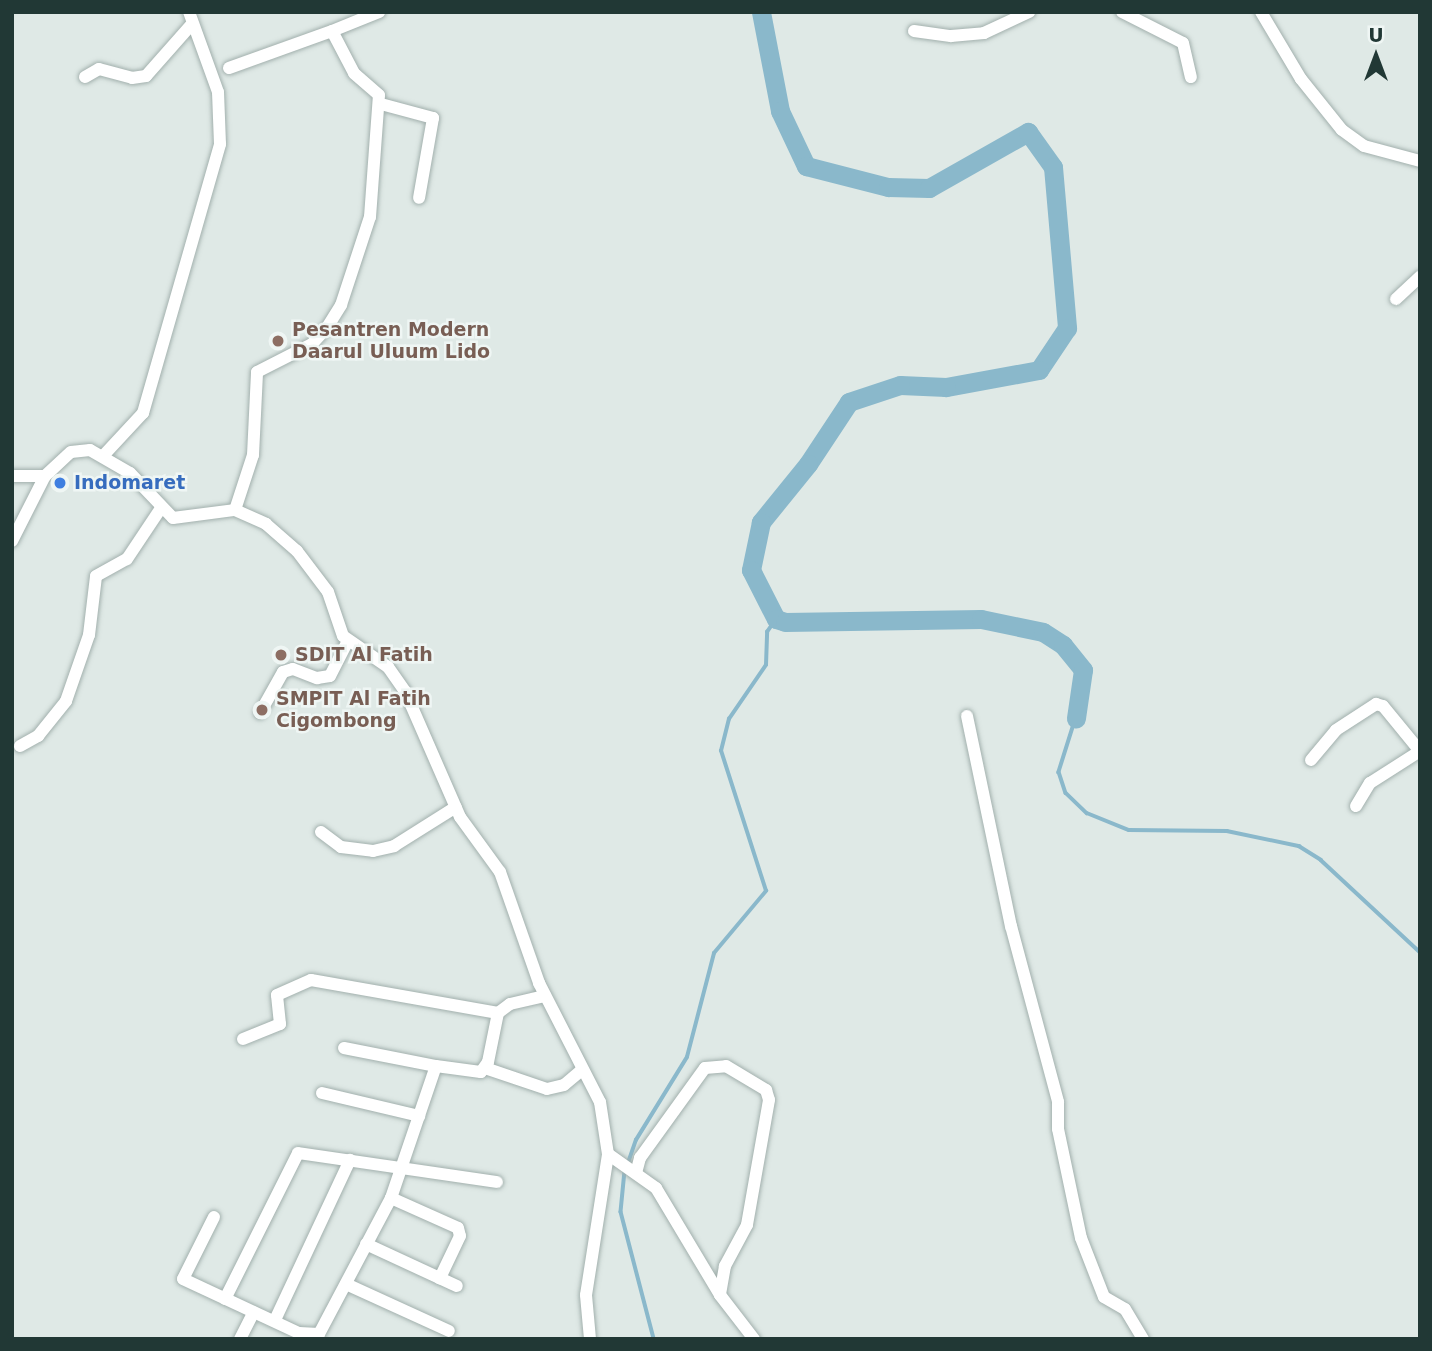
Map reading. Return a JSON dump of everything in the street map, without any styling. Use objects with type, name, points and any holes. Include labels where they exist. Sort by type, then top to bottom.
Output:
[{"type":"street","points":[[229,68],[379,12]]},
{"type":"street","points":[[914,31],[951,36],[984,33],[1029,12]]},
{"type":"street","points":[[1122,12],[1183,43],[1191,77]]},
{"type":"street","points":[[1261,12],[1301,79],[1342,130],[1364,146],[1420,161]]},
{"type":"street","points":[[85,76],[99,69],[132,78],[146,76],[190,18]]},
{"type":"street","points":[[103,456],[143,413],[220,144],[218,92],[190,18]]},
{"type":"street","points":[[236,510],[253,455],[257,372],[313,344],[341,305],[374,203],[381,104],[376,90],[355,73],[332,31]]},
{"type":"street","points":[[381,104],[433,118],[419,198]]},
{"type":"street","points":[[1396,299],[1420,277]]},
{"type":"street","points":[[12,541],[45,476],[71,452],[90,450],[140,482],[161,508],[183,520],[236,510],[265,524],[298,551],[324,585],[338,628],[348,641],[376,656],[405,691],[456,807],[503,880],[545,996],[600,1102],[612,1158],[586,1295],[590,1339]]},
{"type":"street","points":[[12,475],[45,476]]},
{"type":"street","points":[[20,746],[38,736],[66,701],[89,635],[96,576],[127,559],[161,508]]},
{"type":"street","points":[[260,713],[283,672],[293,669],[317,678],[330,676],[348,641]]},
{"type":"street","points":[[1311,760],[1336,730],[1376,704],[1383,706],[1420,751],[1364,788],[1356,806]]},
{"type":"street","points":[[967,716],[1011,926],[1059,1102],[1059,1129],[1081,1238],[1104,1297],[1125,1309],[1143,1339]]},
{"type":"street","points":[[321,832],[341,847],[373,851],[394,845],[456,807]]},
{"type":"street","points":[[243,1039],[280,1024],[277,995],[311,980],[498,1013]]},
{"type":"street","points":[[485,1068],[498,1013],[510,1004],[545,996]]},
{"type":"street","points":[[344,1048],[475,1073],[485,1068],[547,1089],[564,1084],[582,1070]]},
{"type":"street","points":[[214,1217],[183,1277],[225,1299],[275,1320],[297,1336],[324,1336],[346,1284],[391,1198],[436,1066]]},
{"type":"street","points":[[635,1172],[640,1157],[705,1068],[726,1066],[766,1090],[769,1100],[747,1225],[724,1266],[720,1295]]},
{"type":"street","points":[[322,1093],[419,1116]]},
{"type":"street","points":[[225,1299],[293,1157],[303,1152],[497,1182]]},
{"type":"street","points":[[612,1158],[656,1188],[720,1295],[754,1339]]},
{"type":"street","points":[[275,1320],[351,1160]]},
{"type":"street","points":[[391,1198],[458,1228],[460,1236],[440,1278]]},
{"type":"street","points":[[366,1244],[457,1286]]},
{"type":"street","points":[[346,1284],[449,1331]]},
{"type":"street","points":[[240,1339],[254,1312]]},
{"type":"waterway","points":[[761,12],[780,111],[806,166],[888,187],[929,188],[1028,132],[1053,167],[1067,328],[1039,370],[946,387],[900,385],[849,402],[808,464],[761,522],[751,570],[776,619],[785,622],[981,619],[1043,632],[1063,645],[1083,670],[1076,718]]},
{"type":"waterway","points":[[628,1163],[636,1140],[687,1057],[714,953],[766,891],[721,751],[729,719],[766,665],[767,632],[776,619]]},
{"type":"waterway","points":[[1076,718],[1059,772],[1066,793],[1087,813],[1129,830],[1227,831],[1299,846],[1321,860],[1420,952]]},
{"type":"waterway","points":[[625,1171],[621,1212],[654,1339]]},
{"type":"place","name":"Pesantren Modern Daarul Uluum Lido","points":[[278,341]]},
{"type":"place","name":"Indomaret","points":[[60,483]]},
{"type":"place","name":"SDIT Al Fatih","points":[[281,655]]},
{"type":"place","name":"SMPIT Al Fatih Cigombong","points":[[262,710]]}]
